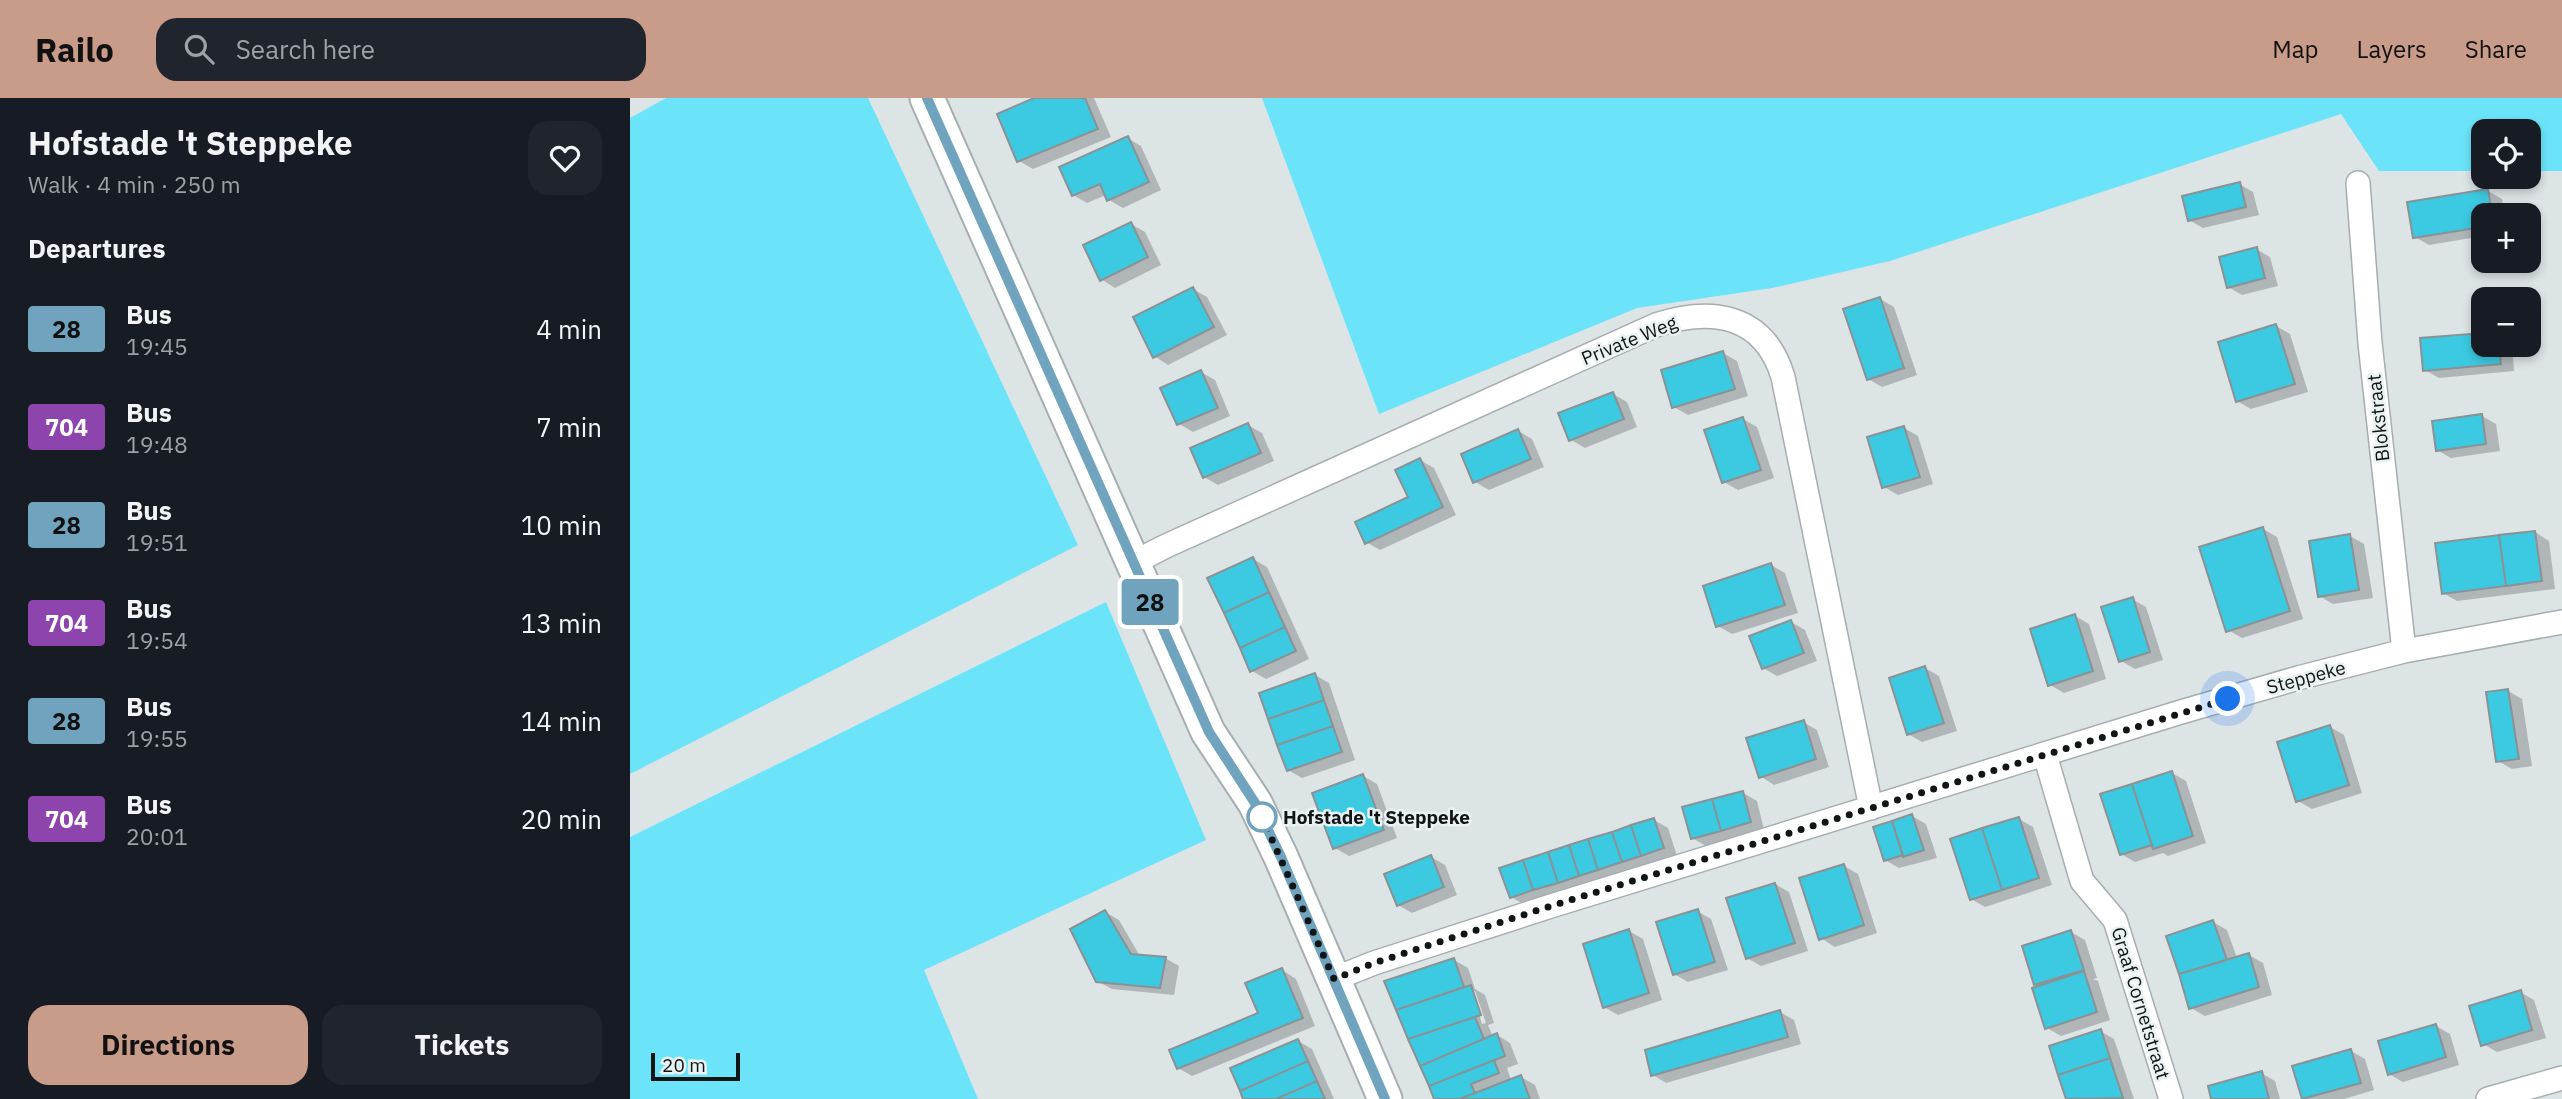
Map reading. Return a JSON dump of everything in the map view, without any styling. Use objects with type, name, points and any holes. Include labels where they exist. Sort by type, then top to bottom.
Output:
[{"type":"main road","points":[[927,98],[1209,732],[1255,803],[1385,1099]]},
{"type":"street","name":"Blokstraat","points":[[2358,183],[2370,343],[2404,651]]},
{"type":"street","name":"Private Weg","points":[[1133,564],[1177,541],[1656,326],[1676,319],[1700,316],[1735,320],[1765,342],[1777,357],[1783,377],[1871,808]]},
{"type":"street","name":"Steppeke","points":[[1334,979],[1374,963],[1538,910],[2194,708],[2404,651],[2562,622]]},
{"type":"street","name":"Graaf Cornetstraat","points":[[2045,755],[2082,881],[2115,920],[2171,1099]]},
{"type":"street","points":[[2488,1099],[2562,1079]]},
{"type":"shaded area","points":[[666,98],[868,98],[1078,545],[630,774],[630,118]]},
{"type":"shaded area","points":[[1262,98],[2562,98],[2562,171],[2541,171],[2541,119],[2471,119],[2471,171],[2379,171],[2341,114],[1890,261],[1772,288],[1637,308],[1379,414]]},
{"type":"shaded area","points":[[1106,602],[1206,840],[924,970],[978,1099],[630,1099],[630,837]]},
{"type":"building","points":[[1034,98],[1085,98],[1098,129],[1017,162],[997,114]]},
{"type":"building","points":[[1128,136],[1149,182],[1107,201],[1100,184],[1072,196],[1059,167]]},
{"type":"building","points":[[2240,182],[2246,207],[2188,221],[2182,196]]},
{"type":"building","points":[[2488,189],[2490,203],[2471,203],[2471,229],[2413,238],[2407,202]]},
{"type":"building","points":[[1131,222],[1148,257],[1100,281],[1083,245]]},
{"type":"building","points":[[2257,247],[2265,278],[2227,288],[2219,257]]},
{"type":"building","points":[[1193,287],[1214,327],[1153,358],[1133,317]]},
{"type":"building","points":[[1880,297],[1904,368],[1867,380],[1843,309]]},
{"type":"building","points":[[2276,324],[2295,384],[2236,402],[2218,342]]},
{"type":"building","points":[[2471,334],[2471,357],[2500,357],[2501,364],[2423,371],[2420,338]]},
{"type":"building","points":[[1723,351],[1735,389],[1672,408],[1661,370]]},
{"type":"building","points":[[1201,370],[1218,408],[1177,425],[1160,388]]},
{"type":"building","points":[[1613,392],[1624,419],[1569,441],[1558,413]]},
{"type":"building","points":[[2482,414],[2486,444],[2436,451],[2432,421]]},
{"type":"building","points":[[1743,417],[1761,470],[1722,483],[1704,430]]},
{"type":"building","points":[[1248,423],[1261,453],[1203,478],[1190,448]]},
{"type":"building","points":[[1904,426],[1920,477],[1882,488],[1867,437]]},
{"type":"building","points":[[1518,429],[1531,459],[1473,483],[1461,454]]},
{"type":"building","points":[[1420,458],[1443,507],[1365,544],[1355,522],[1408,497],[1395,470]]},
{"type":"building","points":[[2263,527],[2290,611],[2226,632],[2199,547]]},
{"type":"building","points":[[2535,531],[2542,581],[2506,586],[2499,535]]},
{"type":"building","points":[[2350,534],[2359,590],[2318,597],[2309,541]]},
{"type":"building","points":[[2499,535],[2506,586],[2442,594],[2435,543]]},
{"type":"building","points":[[1253,557],[1269,592],[1224,613],[1207,578]]},
{"type":"building","points":[[1771,563],[1785,605],[1716,627],[1703,586]]},
{"type":"building","points":[[1269,592],[1285,627],[1240,648],[1224,613]]},
{"type":"building","points":[[2133,597],[2150,652],[2119,662],[2101,607]]},
{"type":"building","points":[[2075,614],[2093,671],[2048,686],[2030,629]]},
{"type":"building","points":[[1791,620],[1804,653],[1762,669],[1749,636]]},
{"type":"building","points":[[1285,627],[1296,651],[1250,672],[1240,648]]},
{"type":"building","points":[[1925,666],[1944,723],[1907,735],[1889,678]]},
{"type":"building","points":[[1315,673],[1324,700],[1268,719],[1259,693]]},
{"type":"building","points":[[2508,689],[2519,759],[2496,762],[2486,692]]},
{"type":"building","points":[[1324,700],[1333,726],[1277,745],[1268,719]]},
{"type":"building","points":[[1804,720],[1816,759],[1759,778],[1746,738]]},
{"type":"building","points":[[2330,725],[2349,785],[2296,802],[2277,742]]},
{"type":"building","points":[[1333,726],[1342,752],[1287,771],[1277,745]]},
{"type":"building","points":[[2172,771],[2193,836],[2153,849],[2132,784]]},
{"type":"building","points":[[1363,774],[1384,830],[1333,849],[1312,793]]},
{"type":"building","points":[[2132,784],[2152,845],[2120,855],[2100,794]]},
{"type":"building","points":[[1743,791],[1751,822],[1721,831],[1712,799]]},
{"type":"building","points":[[1712,799],[1721,831],[1691,839],[1682,807]]},
{"type":"building","points":[[1912,814],[1924,850],[1903,857],[1892,821]]},
{"type":"building","points":[[2019,817],[2039,878],[2002,890],[1982,828]]},
{"type":"building","points":[[1654,818],[1664,848],[1641,856],[1631,825]]},
{"type":"building","points":[[1892,821],[1903,855],[1884,861],[1873,827]]},
{"type":"building","points":[[1631,825],[1641,856],[1622,862],[1612,832]]},
{"type":"building","points":[[1982,828],[2002,890],[1970,900],[1950,839]]},
{"type":"building","points":[[1612,832],[1622,862],[1598,870],[1588,839]]},
{"type":"building","points":[[1588,839],[1598,870],[1579,876],[1569,845]]},
{"type":"building","points":[[1569,845],[1579,876],[1558,883],[1548,852]]},
{"type":"building","points":[[1548,852],[1558,883],[1533,890],[1523,860]]},
{"type":"building","points":[[1431,855],[1444,887],[1397,906],[1384,874]]},
{"type":"building","points":[[1523,860],[1533,890],[1510,898],[1499,868]]},
{"type":"building","points":[[1844,864],[1864,925],[1819,940],[1799,878]]},
{"type":"building","points":[[1775,883],[1795,943],[1746,959],[1726,898]]},
{"type":"building","points":[[1698,909],[1715,962],[1673,975],[1656,922]]},
{"type":"building","points":[[1105,910],[1131,954],[1166,957],[1160,988],[1096,982],[1070,929]]},
{"type":"building","points":[[2213,920],[2227,960],[2179,974],[2166,936]]},
{"type":"building","points":[[1629,929],[1649,993],[1603,1008],[1583,944]]},
{"type":"building","points":[[2071,930],[2084,970],[2034,985],[2022,946]]},
{"type":"building","points":[[2249,953],[2259,987],[2189,1009],[2179,974]]},
{"type":"building","points":[[1454,958],[1464,987],[1396,1010],[1384,981]]},
{"type":"building","points":[[1282,968],[1303,1018],[1177,1069],[1169,1050],[1258,1013],[1245,983]]},
{"type":"building","points":[[2084,971],[2097,1012],[2045,1029],[2032,988]]},
{"type":"building","points":[[1471,985],[1481,1015],[1408,1039],[1396,1010]]},
{"type":"building","points":[[2521,990],[2532,1030],[2481,1046],[2469,1006]]},
{"type":"building","points":[[1780,1010],[1788,1037],[1651,1076],[1645,1050]]},
{"type":"building","points":[[1475,1017],[1484,1039],[1420,1066],[1408,1039]]},
{"type":"building","points":[[2436,1024],[2446,1057],[2388,1075],[2378,1041]]},
{"type":"building","points":[[2101,1029],[2110,1058],[2058,1075],[2049,1046]]},
{"type":"building","points":[[1497,1033],[1505,1056],[1429,1086],[1420,1066]]},
{"type":"building","points":[[1298,1039],[1308,1061],[1240,1091],[1230,1068]]},
{"type":"building","points":[[2351,1049],[2361,1083],[2302,1099],[2292,1066]]},
{"type":"building","points":[[2110,1058],[2123,1098],[2066,1099],[2058,1075]]},
{"type":"building","points":[[1494,1060],[1499,1073],[1471,1084],[1475,1093],[1459,1099],[1434,1099],[1429,1086]]},
{"type":"building","points":[[1308,1061],[1317,1081],[1276,1099],[1243,1099],[1240,1091]]},
{"type":"building","points":[[2262,1071],[2269,1099],[2211,1099],[2208,1086]]},
{"type":"building","points":[[1521,1075],[1530,1099],[1459,1099],[1475,1093]]},
{"type":"building","points":[[1317,1081],[1325,1099],[1276,1099]]},
{"type":"bus line","name":"28","points":[[927,98],[1209,732],[1255,803],[1281,857],[1385,1099]]},
{"type":"place","name":"Hofstade 't Steppeke","points":[[1262,817]]},
{"type":"route","points":[[1262,817],[1334,979],[1362,967],[1551,906],[2228,699]]}]
